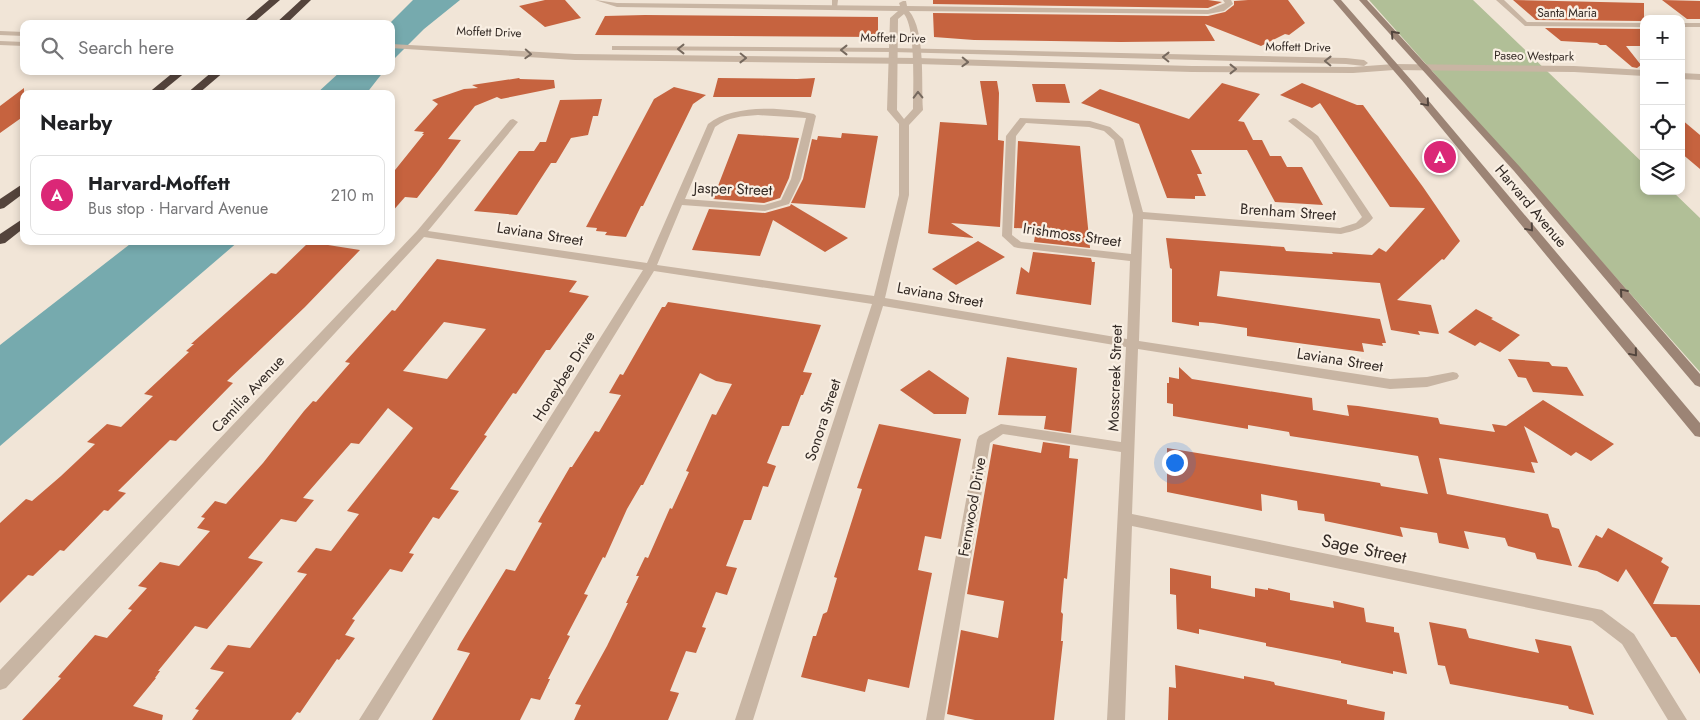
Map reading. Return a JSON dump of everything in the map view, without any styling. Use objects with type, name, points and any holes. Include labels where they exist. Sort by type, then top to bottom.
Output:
[{"type":"highway","points":[[250,20],[275,0]]},
{"type":"highway","points":[[285,20],[306,0]]},
{"type":"highway","points":[[288,17],[317,0]]},
{"type":"highway","points":[[157,90],[177,75]]},
{"type":"highway","points":[[196,90],[215,75]]},
{"type":"highway","points":[[0,205],[20,191]]},
{"type":"highway","points":[[0,240],[20,225]]},
{"type":"main road","name":"Harvard Avenue","points":[[1337,0],[1700,432]]},
{"type":"main road","name":"Harvard Avenue","points":[[1364,0],[1517,169],[1700,382]]},
{"type":"street","points":[[599,0],[617,5],[903,4],[976,9],[1208,12],[1221,9],[1229,4],[1227,0]]},
{"type":"street","points":[[975,0],[976,9]]},
{"type":"street","points":[[1044,0],[1047,10]]},
{"type":"street","name":"Santa Maria","points":[[1500,0],[1525,24],[1640,25]]},
{"type":"street","points":[[903,4],[912,19],[916,51],[918,110],[904,124],[892,110],[894,18],[903,4]]},
{"type":"street","points":[[1685,25],[1700,25]]},
{"type":"street","points":[[0,33],[20,34]]},
{"type":"street","name":"Moffett Drive","points":[[395,42],[575,57],[892,60],[1200,69],[1353,70],[1424,67]]},
{"type":"street","points":[[0,43],[20,44]]},
{"type":"street","name":"Moffett Drive","points":[[395,46],[892,50],[1346,61],[1394,67]]},
{"type":"street","name":"Paseo Westpark","points":[[1424,67],[1574,69],[1640,73]]},
{"type":"street","points":[[1685,76],[1700,77]]},
{"type":"street","name":"Honeybee Drive","points":[[368,720],[650,268],[714,121],[721,117],[738,113],[811,116]]},
{"type":"street","name":"Jasper Street","points":[[679,202],[766,208],[785,202],[796,179],[811,116]]},
{"type":"street","name":"Mosscreek Street","points":[[1023,120],[1090,124],[1107,129],[1118,139],[1138,216],[1116,720]]},
{"type":"street","name":"Irishmoss Street","points":[[1023,120],[1011,136],[1007,236],[1018,245],[1136,258]]},
{"type":"street","name":"Brenham Street","points":[[1138,216],[1340,231],[1360,225],[1368,218],[1315,138],[1293,121]]},
{"type":"street","name":"Camilia Avenue","points":[[0,682],[421,233],[513,122]]},
{"type":"street","name":"Sonora Street","points":[[744,720],[879,301],[904,195],[904,124]]},
{"type":"street","name":"Laviana Street","points":[[421,233],[879,301],[1133,344],[1390,384],[1427,382],[1454,376]]},
{"type":"street","name":"Fernwood Drive","points":[[935,720],[984,440],[1001,429],[1128,448]]},
{"type":"street","name":"Sage Street","points":[[1125,520],[1596,615],[1628,639],[1678,720]]},
{"type":"green space","points":[[1369,0],[1473,0],[1640,160],[1640,195],[1676,195],[1700,218],[1700,372]]},
{"type":"water","points":[[413,0],[460,0],[424,29],[395,58],[395,20],[393,20]]},
{"type":"water","points":[[337,75],[381,75],[369,90],[320,90]]},
{"type":"water","points":[[129,245],[234,245],[0,446],[0,345]]},
{"type":"building","points":[[545,0],[565,0],[581,18],[545,27],[519,6]]},
{"type":"building","points":[[933,0],[1208,0],[1222,2],[1208,8],[933,4]]},
{"type":"building","points":[[1288,0],[1305,23],[1289,35],[1285,34],[1261,46],[1205,24],[1215,41],[974,40],[934,37],[933,13],[1208,16],[1225,12],[1234,5],[1234,1]]},
{"type":"building","points":[[1513,0],[1644,3],[1644,15],[1640,15],[1640,21],[1536,20]]},
{"type":"building","points":[[1662,0],[1700,1],[1700,19],[1687,19],[1685,15],[1682,15]]},
{"type":"building","points":[[605,16],[878,17],[878,37],[595,35]]},
{"type":"building","points":[[1545,28],[1640,29],[1640,46],[1626,46],[1640,66],[1637,68],[1632,67],[1606,45],[1561,41]]},
{"type":"building","points":[[519,78],[554,80],[555,88],[501,99],[497,97],[475,106],[448,139],[461,140],[439,170],[417,198],[405,197],[395,208],[395,170],[424,134],[422,134],[424,132],[414,131],[438,104],[432,100],[464,89],[478,88],[472,85]]},
{"type":"building","points":[[718,78],[815,78],[811,97],[713,97]]},
{"type":"building","points":[[980,81],[997,81],[999,93],[998,140],[1004,141],[1000,227],[951,223],[974,238],[931,234],[928,233],[940,122],[987,125]]},
{"type":"building","points":[[1222,83],[1260,94],[1238,121],[1244,122],[1253,140],[1262,140],[1270,156],[1281,156],[1287,167],[1302,167],[1323,205],[1275,202],[1247,150],[1191,150],[1202,174],[1197,174],[1206,196],[1195,196],[1195,199],[1167,198],[1139,124],[1081,103],[1100,89],[1189,119]]},
{"type":"building","points":[[1302,83],[1357,105],[1363,105],[1460,241],[1444,260],[1442,259],[1397,300],[1431,305],[1439,334],[1418,331],[1420,335],[1391,330],[1380,283],[1220,271],[1217,296],[1380,319],[1386,343],[1382,343],[1383,346],[1362,343],[1364,352],[1247,336],[1247,328],[1213,323],[1199,322],[1199,326],[1172,322],[1172,269],[1170,268],[1166,238],[1284,247],[1286,251],[1372,255],[1379,248],[1386,252],[1425,208],[1390,207],[1320,103],[1312,108],[1280,95]]},
{"type":"building","points":[[1032,84],[1065,84],[1070,103],[1036,102]]},
{"type":"building","points":[[674,87],[706,95],[693,104],[626,237],[605,235],[607,232],[596,231],[597,228],[586,227],[654,99]]},
{"type":"building","points":[[20,91],[20,119],[0,133],[0,106]]},
{"type":"building","points":[[602,99],[598,116],[593,116],[588,135],[571,138],[556,163],[551,163],[517,215],[474,211],[519,151],[534,151],[540,142],[546,142],[560,100]]},
{"type":"building","points":[[1685,122],[1700,135],[1700,169],[1685,156]]},
{"type":"building","points":[[842,133],[878,136],[865,208],[791,203],[803,179],[812,139],[817,140],[818,136],[841,138]]},
{"type":"building","points":[[738,134],[799,138],[789,178],[780,198],[764,203],[713,199]]},
{"type":"building","points":[[1018,141],[1080,146],[1090,248],[1034,242],[1036,229],[1014,228]]},
{"type":"building","points":[[791,204],[848,238],[825,252],[773,220],[760,256],[692,250],[709,209],[765,213],[790,206]]},
{"type":"building","points":[[978,241],[1005,257],[956,285],[932,269]]},
{"type":"building","points":[[306,245],[328,245],[360,250],[305,307],[227,381],[233,383],[176,441],[170,440],[118,491],[126,493],[108,511],[104,510],[64,551],[60,550],[33,576],[28,575],[0,603],[0,523],[26,499],[32,501],[61,476],[95,444],[87,442],[107,424],[121,427],[153,396],[144,394],[189,352],[186,351],[194,344],[191,344],[271,273],[276,274]]},
{"type":"building","points":[[1033,252],[1091,258],[1092,262],[1095,262],[1091,305],[1016,294],[1021,267],[1029,273]]},
{"type":"building","points":[[437,259],[577,281],[569,292],[589,296],[550,350],[546,350],[516,394],[513,393],[484,435],[487,436],[450,489],[459,491],[439,519],[433,517],[409,553],[414,554],[402,572],[390,569],[352,619],[355,620],[345,635],[355,638],[339,660],[337,659],[300,713],[297,712],[291,720],[192,720],[199,710],[195,709],[224,672],[210,669],[228,645],[250,648],[307,574],[297,572],[316,548],[331,551],[359,514],[347,511],[413,428],[388,408],[359,444],[351,443],[303,498],[314,500],[296,522],[281,519],[248,558],[263,562],[207,629],[195,626],[158,671],[160,671],[156,678],[133,706],[163,715],[162,720],[22,720],[61,678],[58,677],[95,635],[107,638],[132,610],[128,609],[147,588],[138,586],[160,562],[179,566],[210,531],[197,528],[205,518],[201,517],[215,501],[226,504],[263,463],[304,411],[313,401],[316,402],[350,363],[345,362],[392,310],[395,311]],"holes":[[[444,322],[486,329],[447,379],[403,371]]]},
{"type":"building","points":[[668,302],[821,325],[803,372],[812,373],[789,426],[782,426],[767,463],[776,466],[768,487],[763,486],[751,520],[744,520],[726,566],[737,568],[727,595],[716,592],[702,627],[706,628],[696,653],[686,651],[670,691],[679,693],[668,720],[574,720],[581,705],[575,704],[628,603],[626,603],[639,576],[636,576],[645,557],[648,558],[670,508],[672,509],[689,472],[686,471],[712,414],[716,415],[732,384],[716,381],[700,373],[643,485],[641,485],[627,509],[605,558],[603,557],[584,594],[588,595],[567,635],[570,636],[548,679],[550,679],[540,700],[531,698],[520,720],[432,720],[470,653],[457,650],[460,644],[506,569],[515,571],[542,523],[538,522],[570,467],[572,467],[595,431],[599,432],[621,395],[609,393],[620,374],[623,375],[662,307],[665,307]]},
{"type":"building","points":[[1476,309],[1520,335],[1500,352],[1480,342],[1475,346],[1448,332]]},
{"type":"building","points":[[1007,357],[1077,368],[1071,433],[1044,429],[1046,416],[998,415]]},
{"type":"building","points":[[1508,359],[1549,362],[1552,366],[1567,367],[1584,396],[1533,392],[1526,378],[1518,377]]},
{"type":"building","points":[[1179,367],[1192,379],[1312,398],[1313,410],[1349,416],[1347,405],[1358,406],[1438,418],[1440,424],[1495,432],[1492,424],[1506,426],[1543,400],[1614,444],[1591,461],[1576,452],[1571,456],[1524,426],[1538,463],[1531,462],[1535,473],[1439,458],[1447,494],[1548,514],[1552,527],[1559,529],[1572,566],[1537,559],[1535,553],[1508,546],[1505,538],[1464,531],[1469,549],[1439,543],[1437,533],[1400,527],[1403,537],[1325,521],[1324,514],[1298,510],[1297,501],[1261,494],[1262,511],[1167,492],[1167,448],[1380,483],[1381,486],[1428,494],[1418,456],[1290,436],[1289,432],[1248,425],[1248,429],[1173,416],[1173,404],[1167,403],[1167,383],[1169,383],[1169,377],[1179,379]]},
{"type":"building","points":[[929,370],[969,398],[966,414],[934,414],[900,390]]},
{"type":"building","points":[[879,424],[961,439],[941,539],[925,536],[918,570],[932,573],[909,688],[868,679],[865,692],[801,677],[813,636],[816,636],[823,614],[827,612],[837,578],[834,577],[862,489],[857,488]]},
{"type":"building","points":[[1043,442],[1070,446],[1069,458],[1078,459],[1067,579],[1064,578],[1061,612],[1063,614],[1061,641],[1063,641],[1054,720],[975,720],[947,714],[961,630],[998,638],[1004,601],[967,594],[993,444],[1041,453]]},
{"type":"building","points":[[1608,528],[1663,558],[1661,562],[1669,567],[1653,604],[1700,605],[1700,674],[1676,637],[1671,637],[1626,569],[1618,582],[1597,571],[1578,567],[1596,535],[1602,538]]},
{"type":"building","points":[[1170,568],[1211,576],[1211,588],[1255,597],[1255,588],[1268,590],[1268,588],[1290,593],[1290,600],[1334,608],[1333,601],[1364,608],[1366,622],[1394,627],[1394,632],[1399,633],[1407,674],[1393,671],[1393,674],[1341,663],[1341,661],[1266,646],[1266,643],[1199,629],[1199,634],[1177,629],[1176,595],[1170,594]]},
{"type":"building","points":[[1429,622],[1466,629],[1469,638],[1539,653],[1535,639],[1571,646],[1594,715],[1569,709],[1568,706],[1450,684],[1445,666],[1438,665]]},
{"type":"building","points":[[1175,665],[1244,679],[1244,676],[1274,682],[1275,685],[1347,700],[1347,704],[1385,712],[1384,720],[1168,720],[1169,687],[1176,688]]},
{"type":"place","name":"Harvard-Moffett","points":[[1440,157]]}]
